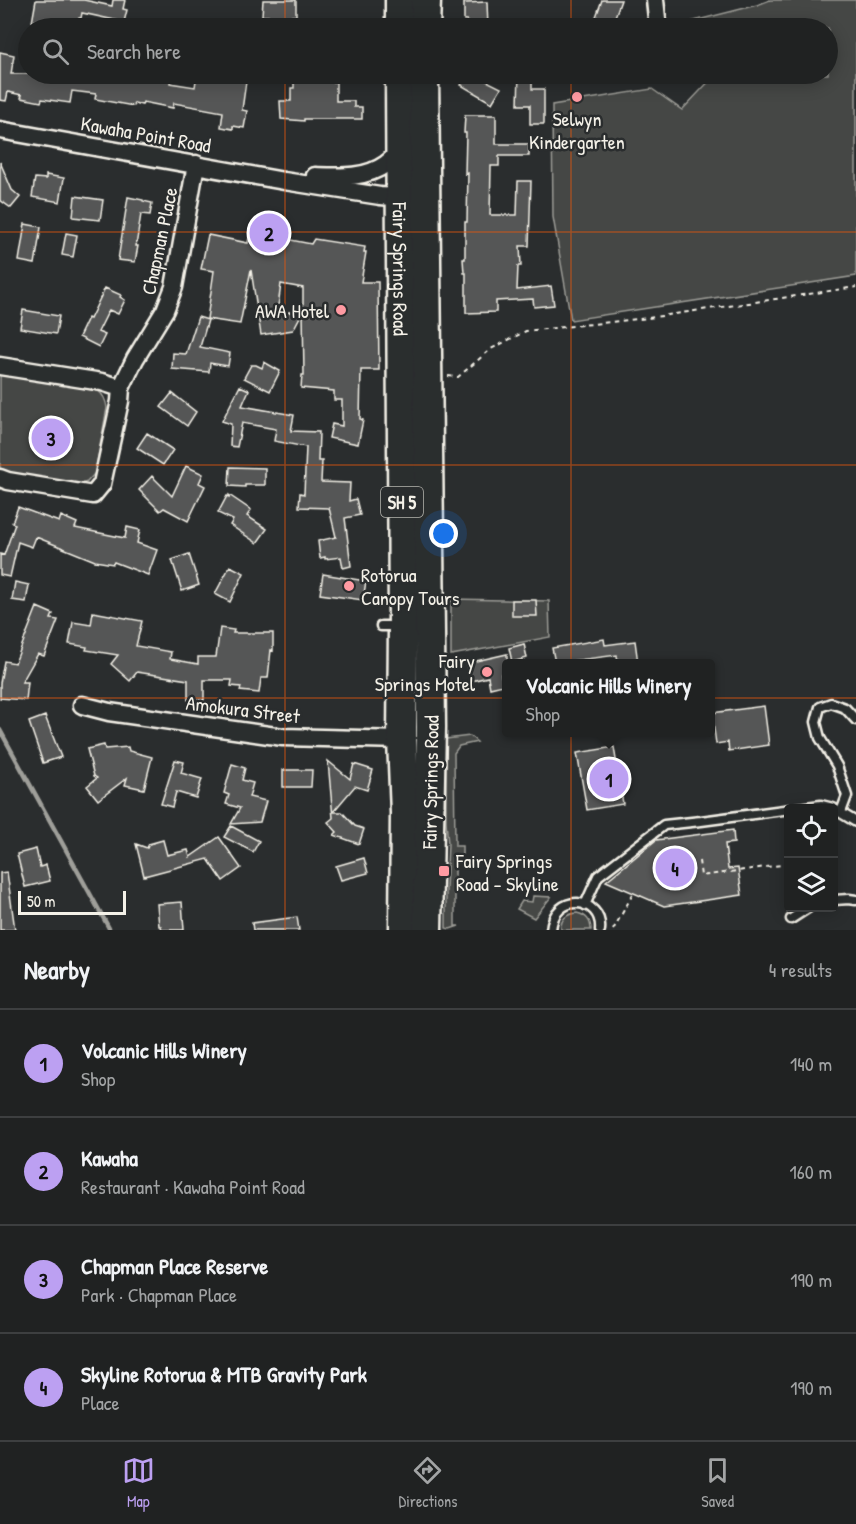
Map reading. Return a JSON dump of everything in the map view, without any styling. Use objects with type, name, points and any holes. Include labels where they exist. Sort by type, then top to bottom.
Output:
[{"type":"highway","points":[[400,0],[400,18]]},
{"type":"highway","points":[[425,18],[426,0]]},
{"type":"highway","name":"Fairy Springs Road","points":[[400,84],[401,151],[413,198],[428,376],[431,728],[427,930]]},
{"type":"highway","name":"Fairy Springs Road","points":[[404,930],[405,813],[402,740],[392,626],[402,464],[413,198],[423,84]]},
{"type":"highway","name":"SH 5","points":[[402,464],[415,456],[428,454]]},
{"type":"highway","points":[[402,740],[414,739],[418,731],[419,648],[430,610]]},
{"type":"street","points":[[654,0],[657,18]]},
{"type":"street","name":"Kawaha Point Road","points":[[0,130],[285,181],[380,196],[413,198]]},
{"type":"street","name":"Kawaha Point Road","points":[[285,181],[308,176],[361,175],[385,164],[401,151]]},
{"type":"street","name":"Chapman Place","points":[[0,478],[93,495],[102,484],[121,388],[135,359],[165,310],[174,287],[196,164]]},
{"type":"street","points":[[0,366],[102,382],[121,388]]},
{"type":"street","name":"Amokura Street","points":[[82,705],[109,712],[283,737],[402,740]]},
{"type":"lane","points":[[838,807],[847,796],[837,766],[820,738],[816,722],[820,707],[831,703],[845,708],[856,720]]},
{"type":"lane","points":[[585,904],[598,876],[664,825],[784,809]]},
{"type":"lane","points":[[838,811],[856,822]]},
{"type":"lane","points":[[838,900],[856,900]]},
{"type":"lane","points":[[551,930],[556,913],[570,903],[585,904],[593,909],[598,916],[600,930]]},
{"type":"lane","points":[[791,919],[802,912]]},
{"type":"path","points":[[428,376],[458,376],[491,349],[526,331],[648,318],[856,287]]},
{"type":"path","points":[[699,861],[701,876],[784,865]]},
{"type":"path","points":[[613,930],[634,892]]},
{"type":"shaded area","points":[[770,0],[856,0],[856,276],[571,320],[553,217],[552,105],[652,89],[682,110],[707,84],[838,84],[838,18],[706,18]]},
{"type":"shaded area","points":[[0,373],[98,391],[102,394],[107,408],[95,473],[87,482],[78,485],[8,472],[0,468]]},
{"type":"shaded area","points":[[451,599],[549,601],[550,637],[451,655]]},
{"type":"shaded area","points":[[470,736],[477,742],[459,746],[454,753],[455,846],[462,846],[462,854],[455,855],[455,926],[459,926],[450,929],[446,928],[448,844],[446,739]]},
{"type":"shaded area","points":[[533,896],[551,897],[534,918],[517,909],[522,901],[532,902]]},
{"type":"shaded area","points":[[577,913],[587,919],[591,930],[561,930],[565,918]]},
{"type":"building","points":[[36,0],[84,0],[112,6],[113,0],[125,0],[123,9],[127,10],[125,18],[105,18],[82,13],[81,18],[33,18]]},
{"type":"building","points":[[263,0],[296,0],[296,16],[262,16]]},
{"type":"building","points":[[602,0],[621,0],[615,18],[596,18]]},
{"type":"building","points":[[487,2],[488,18],[464,18],[464,3]]},
{"type":"building","points":[[0,52],[14,55],[11,74],[18,74],[18,84],[176,84],[195,87],[195,84],[246,84],[242,110],[247,111],[244,128],[233,126],[233,129],[221,127],[223,112],[174,103],[173,108],[143,102],[142,105],[134,103],[133,106],[95,99],[96,94],[72,91],[70,103],[42,99],[41,102],[21,98],[22,95],[8,92],[6,101],[0,100]]},
{"type":"building","points":[[294,84],[336,84],[336,101],[354,101],[354,107],[362,107],[362,119],[304,119],[304,121],[281,119],[280,101],[291,101],[291,88],[294,88]]},
{"type":"building","points":[[493,84],[501,88],[492,103],[461,85]]},
{"type":"building","points":[[519,84],[532,84],[532,89],[544,89],[544,124],[530,124],[530,105],[518,105]]},
{"type":"building","points":[[465,115],[496,115],[496,144],[529,144],[529,156],[499,156],[499,166],[491,166],[490,215],[517,215],[518,181],[531,181],[529,246],[520,246],[521,266],[518,266],[517,290],[551,286],[554,305],[534,307],[533,299],[496,301],[496,312],[466,313],[466,273],[464,273],[463,259],[465,259],[468,173],[465,174]]},
{"type":"building","points":[[0,162],[12,190],[20,197],[11,208],[0,200]]},
{"type":"building","points":[[46,175],[64,178],[60,202],[32,197],[35,178],[46,179]]},
{"type":"building","points":[[75,196],[103,200],[100,220],[73,217]]},
{"type":"building","points":[[128,197],[152,203],[150,215],[141,214],[135,262],[118,260]]},
{"type":"building","points":[[25,224],[41,227],[35,264],[19,261]]},
{"type":"building","points":[[263,227],[277,229],[275,237],[311,244],[314,239],[365,247],[361,282],[378,282],[379,370],[361,370],[360,419],[363,420],[358,444],[329,438],[332,424],[342,426],[342,400],[334,400],[334,391],[301,388],[302,375],[304,375],[303,311],[293,330],[261,335],[251,270],[240,324],[207,319],[214,271],[201,269],[208,235],[248,243],[250,231],[262,234]],"holes":[[[281,284],[303,288],[303,310],[277,314]]]},
{"type":"building","points":[[66,233],[77,235],[73,257],[62,255]]},
{"type":"building","points":[[105,288],[121,295],[120,297],[125,300],[118,314],[109,310],[98,332],[105,335],[99,347],[79,337]]},
{"type":"building","points":[[23,310],[59,316],[56,334],[20,328]]},
{"type":"building","points":[[198,317],[208,320],[200,347],[230,353],[228,366],[210,363],[209,372],[172,369],[173,353],[186,354]]},
{"type":"building","points":[[264,362],[280,371],[270,391],[244,378],[251,365],[262,368]]},
{"type":"building","points":[[240,386],[249,390],[242,406],[294,415],[291,431],[319,432],[318,461],[322,461],[321,482],[350,483],[349,501],[356,499],[360,515],[345,518],[351,566],[343,568],[341,557],[320,558],[318,541],[336,537],[329,508],[299,507],[300,493],[304,494],[306,447],[274,441],[276,429],[242,423],[237,447],[230,446],[231,424],[222,421]]},
{"type":"building","points":[[172,393],[196,412],[187,426],[161,407]]},
{"type":"building","points":[[147,433],[173,450],[163,465],[137,448]]},
{"type":"building","points":[[186,466],[203,474],[199,483],[205,486],[188,521],[164,508],[160,511],[139,490],[152,476],[172,496]]},
{"type":"building","points":[[230,467],[265,468],[265,485],[229,486]]},
{"type":"building","points":[[229,495],[251,510],[247,516],[267,529],[257,543],[230,525],[233,520],[218,513]]},
{"type":"building","points":[[18,507],[59,522],[61,516],[77,523],[75,528],[125,538],[127,527],[140,530],[137,543],[157,550],[148,575],[114,562],[113,564],[95,561],[36,537],[32,547],[18,542],[10,577],[0,575],[0,554],[4,555],[15,524],[12,523]]},
{"type":"building","points":[[189,554],[199,585],[182,591],[172,560]]},
{"type":"building","points":[[230,566],[244,573],[230,602],[215,594]]},
{"type":"building","points":[[323,574],[366,581],[363,600],[320,594]]},
{"type":"building","points":[[15,582],[29,585],[26,602],[12,600]]},
{"type":"building","points":[[512,600],[536,600],[537,616],[512,616]]},
{"type":"building","points":[[37,607],[53,614],[51,619],[58,620],[44,656],[38,654],[22,682],[28,682],[26,700],[0,698],[4,661],[15,663]]},
{"type":"building","points":[[93,612],[142,621],[136,646],[171,652],[170,659],[198,664],[198,657],[216,657],[220,628],[234,630],[233,633],[273,633],[273,651],[271,650],[268,678],[261,678],[259,693],[240,691],[241,687],[231,686],[232,680],[204,680],[204,700],[188,700],[188,680],[137,672],[130,681],[111,664],[118,655],[86,650],[87,647],[69,644],[73,622],[91,625]]},
{"type":"building","points":[[604,639],[605,645],[635,641],[637,659],[618,659],[617,655],[586,659],[554,659],[552,648]]},
{"type":"building","points":[[524,644],[527,658],[511,659],[509,648]]},
{"type":"building","points":[[507,654],[507,659],[502,659],[502,685],[490,688],[488,677],[471,681],[467,663]]},
{"type":"building","points":[[764,706],[769,745],[729,751],[728,742],[716,744],[715,713]]},
{"type":"building","points":[[45,716],[61,757],[43,763],[29,722]]},
{"type":"building","points":[[104,745],[105,749],[128,747],[129,751],[152,757],[144,789],[125,785],[127,778],[98,800],[87,786],[97,778],[94,776],[87,749]]},
{"type":"building","points":[[614,747],[623,804],[587,810],[577,753]]},
{"type":"building","points":[[175,760],[184,762],[181,773],[202,779],[196,798],[176,792],[172,807],[161,804]]},
{"type":"building","points":[[328,761],[350,779],[354,764],[373,770],[367,790],[355,786],[333,812],[342,812],[355,826],[364,829],[359,844],[334,835],[337,832],[328,822],[333,818]]},
{"type":"building","points":[[232,764],[245,768],[242,780],[253,783],[249,797],[266,801],[260,822],[231,824],[240,808],[226,804],[229,795],[224,793]]},
{"type":"building","points":[[283,770],[312,770],[311,787],[283,787]]},
{"type":"building","points":[[231,826],[259,841],[253,852],[224,837]]},
{"type":"building","points":[[733,830],[734,843],[725,844],[728,869],[738,868],[742,895],[664,906],[606,881],[656,840]]},
{"type":"building","points":[[219,837],[241,868],[223,881],[208,859],[144,876],[136,844],[147,848],[149,844],[163,840],[167,855],[188,850],[190,857]]},
{"type":"building","points":[[36,849],[40,867],[46,865],[50,881],[25,887],[17,854]]},
{"type":"building","points":[[364,858],[368,873],[341,880],[336,866]]},
{"type":"building","points":[[7,872],[15,930],[0,930],[0,873]]},
{"type":"building","points":[[182,902],[184,930],[162,930],[159,926],[157,904]]},
{"type":"building","points":[[297,917],[299,930],[253,930],[252,923]]},
{"type":"waterway","points":[[0,730],[110,930]]},
{"type":"place","name":"Selwyn Kindergarten","points":[[577,97]]},
{"type":"place","name":"Kawaha","points":[[269,233]]},
{"type":"place","name":"AWA Hotel","points":[[341,310]]},
{"type":"place","name":"Chapman Place Reserve","points":[[51,438]]},
{"type":"place","name":"Rotorua Canopy Tours","points":[[349,586]]},
{"type":"place","name":"Fairy Springs Motel","points":[[487,672]]},
{"type":"place","name":"Volcanic Hills Winery","points":[[609,779]]},
{"type":"place","name":"Skyline Rotorua & MTB Gravity Park","points":[[675,868]]},
{"type":"place","name":"Fairy Springs Road - Skyline","points":[[444,871]]}]
